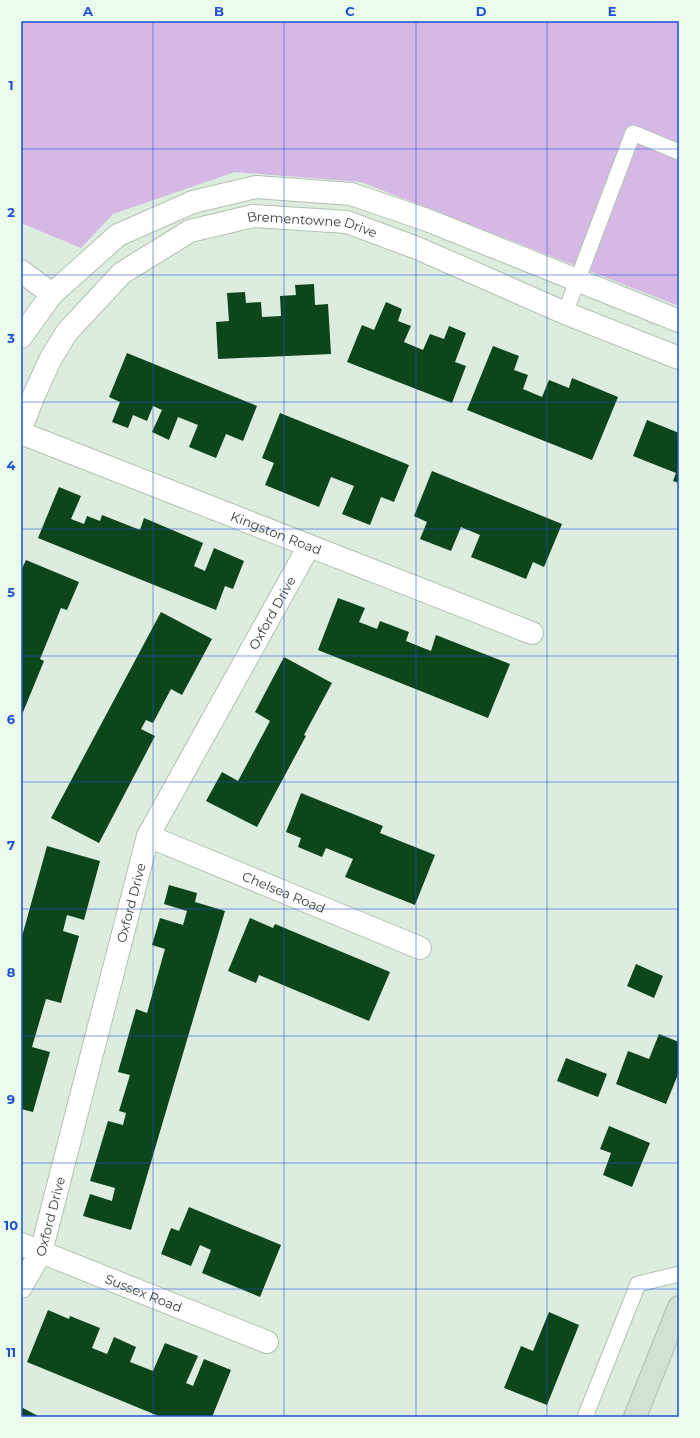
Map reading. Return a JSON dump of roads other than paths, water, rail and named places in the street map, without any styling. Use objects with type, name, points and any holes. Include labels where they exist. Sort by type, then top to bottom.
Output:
[{"type":"street","points":[[21,337],[52,294],[118,235],[193,202],[256,187],[351,194],[427,220],[679,321]]},
{"type":"street","name":"Brementowne Drive","points":[[21,428],[51,358],[66,332],[122,273],[190,231],[253,216],[348,222],[417,248],[565,313],[679,358]]},
{"type":"street","points":[[417,248],[427,220]]},
{"type":"street","points":[[21,271],[52,294]]},
{"type":"street","name":"Kingston Road","points":[[21,433],[532,633]]},
{"type":"street","name":"Oxford Drive","points":[[21,1287],[148,836],[309,546]]},
{"type":"street","name":"Chelsea Road","points":[[148,836],[420,948]]},
{"type":"street","name":"Sussex Road","points":[[31,1248],[267,1342]]},
{"type":"street","points":[[635,1417],[679,1307]]},
{"type":"lane","points":[[565,313],[576,280],[633,133],[679,152]]},
{"type":"lane","points":[[585,1417],[638,1284],[679,1274]]}]
